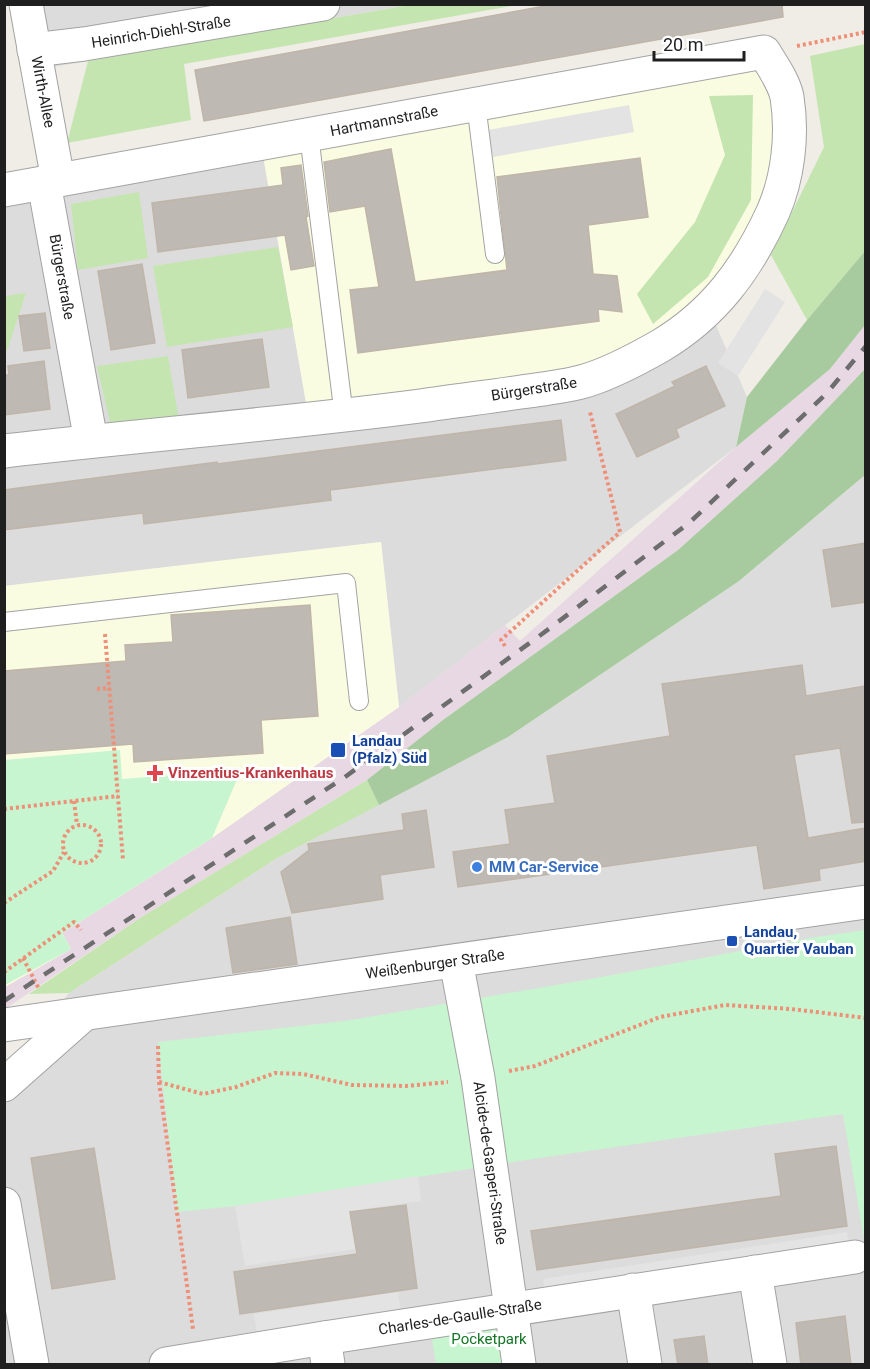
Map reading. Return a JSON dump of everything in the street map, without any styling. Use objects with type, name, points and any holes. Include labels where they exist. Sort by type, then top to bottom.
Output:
[{"type":"street","name":"Wirth-Allee","points":[[26,4],[51,181]]},
{"type":"street","name":"Heinrich-Diehl-Straße","points":[[34,50],[217,14],[323,4]]},
{"type":"street","name":"Hartmannstraße","points":[[4,190],[764,52]]},
{"type":"street","name":"Bürgerstraße","points":[[4,452],[344,416],[548,388],[582,382],[660,346],[709,309],[727,289],[746,265],[778,201],[788,154],[787,96],[764,52]]},
{"type":"street","name":"Bürgerstraße","points":[[51,181],[91,441]]},
{"type":"street","name":"Weißenburger Straße","points":[[4,1025],[866,902]]},
{"type":"street","name":"Alcide-de-Gasperi-Straße","points":[[456,962],[478,1078],[519,1365]]},
{"type":"street","points":[[4,1085],[82,1015]]},
{"type":"street","points":[[4,1204],[32,1365]]},
{"type":"street","name":"Charles-de-Gaulle-Straße","points":[[182,1362],[326,1351],[510,1309],[855,1257]]},
{"type":"street","points":[[755,1272],[770,1365]]},
{"type":"street","points":[[633,1290],[645,1365]]},
{"type":"lane","points":[[476,104],[495,254]]},
{"type":"lane","points":[[309,135],[344,416]]},
{"type":"lane","points":[[4,622],[346,584],[359,700]]},
{"type":"path","points":[[764,52],[866,33]]},
{"type":"path","points":[[505,646],[501,640],[620,532],[582,382]]},
{"type":"path","points":[[106,640],[123,860]]},
{"type":"path","points":[[97,689],[110,688]]},
{"type":"path","points":[[4,809],[118,796]]},
{"type":"path","points":[[74,801],[77,825]]},
{"type":"path","points":[[87,825],[100,836],[102,846],[92,861],[79,864],[69,859],[64,852],[62,845],[65,835],[72,827],[87,825]]},
{"type":"path","points":[[4,903],[53,871],[64,852]]},
{"type":"path","points":[[4,972],[74,922],[81,930]]},
{"type":"path","points":[[159,1082],[203,1094],[236,1087],[275,1073],[303,1074],[352,1085],[406,1086],[478,1078],[536,1066],[660,1017],[725,1005],[791,1009],[866,1018]]},
{"type":"path","points":[[158,1046],[182,1362]]},
{"type":"shaded area","points":[[26,5],[409,5],[53,67]]},
{"type":"shaded area","points":[[764,52],[788,125],[746,265],[622,365],[309,420],[261,144]]},
{"type":"shaded area","points":[[629,105],[634,132],[493,157],[488,130]]},
{"type":"shaded area","points":[[261,144],[309,420],[709,309],[747,397],[736,447],[399,707],[381,542],[5,586],[4,167],[8,189]]},
{"type":"shaded area","points":[[765,289],[785,302],[738,376],[718,363]]},
{"type":"shaded area","points":[[865,325],[865,369],[777,461],[678,550],[443,720],[367,780],[140,918],[5,1009],[5,987],[71,949],[62,933],[212,838],[399,707],[505,625],[520,641],[736,447],[830,369]]},
{"type":"shaded area","points":[[865,475],[865,1364],[5,1364],[4,1075],[69,993],[277,858],[508,737],[739,581]]},
{"type":"shaded area","name":"Vinzentius-Krankenhaus","points":[[381,542],[399,707],[212,838],[62,933],[71,949],[5,987],[4,586]]},
{"type":"shaded area","points":[[418,1176],[421,1201],[349,1211],[355,1249],[245,1266],[235,1206]]},
{"type":"shaded area","points":[[847,1232],[849,1245],[545,1293],[543,1279]]},
{"type":"shaded area","points":[[398,1292],[401,1312],[257,1334],[254,1314]]},
{"type":"green space","points":[[409,5],[517,5],[184,64],[191,120],[67,143],[88,61]]},
{"type":"green space","points":[[865,44],[865,251],[807,320],[771,255],[824,147],[810,56]]},
{"type":"green space","points":[[753,95],[751,200],[708,277],[653,324],[637,294],[695,222],[725,155],[709,96]]},
{"type":"green space","points":[[139,192],[148,258],[78,270],[71,204]]},
{"type":"green space","points":[[278,247],[293,327],[167,347],[153,266]]},
{"type":"green space","points":[[865,251],[865,325],[830,369],[736,447],[747,397]]},
{"type":"green space","points":[[26,293],[7,351],[5,351],[5,296]]},
{"type":"green space","points":[[168,356],[180,426],[112,431],[97,366]]},
{"type":"green space","points":[[865,369],[865,475],[739,581],[508,737],[379,805],[367,780],[443,720],[678,550],[777,461]]},
{"type":"green space","points":[[120,750],[122,779],[241,770],[212,838],[62,933],[71,949],[5,985],[5,760]]},
{"type":"green space","points":[[367,780],[379,805],[277,858],[69,993],[29,994],[140,918]]},
{"type":"green space","points":[[865,930],[865,1245],[843,1114],[519,1161],[235,1206],[177,1212],[158,1042],[345,1021]]},
{"type":"green space","name":"Pocketpark","points":[[510,1309],[519,1364],[436,1364],[429,1321]]},
{"type":"building","points":[[556,4],[782,4],[783,17],[204,121],[195,70]]},
{"type":"building","points":[[391,149],[415,282],[507,270],[497,177],[640,158],[648,217],[588,225],[593,274],[617,276],[622,312],[598,309],[599,321],[358,353],[350,290],[379,287],[365,206],[330,212],[324,162]]},
{"type":"building","points":[[301,165],[314,266],[291,270],[285,235],[158,252],[152,203],[283,185],[281,168]]},
{"type":"building","points":[[142,264],[155,343],[111,350],[98,271]]},
{"type":"building","points":[[45,313],[50,348],[24,351],[19,316]]},
{"type":"building","points":[[262,339],[269,387],[188,398],[182,350]]},
{"type":"building","points":[[44,361],[50,409],[4,415],[4,375],[9,375],[8,366]]},
{"type":"building","points":[[706,366],[725,406],[676,429],[679,437],[637,457],[616,414],[675,386],[672,382]]},
{"type":"building","points":[[561,420],[566,460],[330,490],[331,500],[144,524],[143,513],[4,530],[4,490]]},
{"type":"building","points":[[866,543],[866,602],[832,607],[823,550]]},
{"type":"building","points":[[310,605],[318,716],[261,720],[263,753],[134,762],[133,744],[4,754],[4,671],[126,661],[125,645],[173,642],[171,615]]},
{"type":"building","points":[[802,665],[806,696],[866,686],[866,822],[852,823],[840,748],[794,755],[808,838],[866,828],[866,861],[819,869],[820,880],[764,889],[757,845],[458,887],[453,852],[510,844],[505,810],[555,803],[547,756],[670,736],[662,684]]},
{"type":"building","points":[[426,810],[434,867],[380,875],[383,899],[292,913],[281,872],[309,850],[308,844],[404,830],[402,814]]},
{"type":"building","points":[[290,917],[297,964],[233,973],[226,928]]},
{"type":"building","points":[[836,1146],[847,1226],[537,1270],[531,1231],[781,1196],[775,1154]]},
{"type":"building","points":[[94,1148],[115,1279],[52,1289],[31,1158]]},
{"type":"building","points":[[406,1205],[417,1288],[240,1314],[234,1272],[357,1254],[350,1212]]},
{"type":"building","points":[[845,1316],[851,1365],[801,1365],[796,1323]]},
{"type":"building","points":[[704,1336],[708,1365],[678,1365],[674,1340]]},
{"type":"railway","points":[[4,1001],[345,777],[542,634],[689,523],[826,394],[866,346]]},
{"type":"place","name":"Landau (Pfalz) Süd","points":[[338,750]]},
{"type":"place","name":"Vinzentius-Krankenhaus","points":[[155,773]]},
{"type":"place","name":"MM Car-Service","points":[[477,867]]},
{"type":"place","name":"Landau, Quartier Vauban","points":[[732,941]]}]
